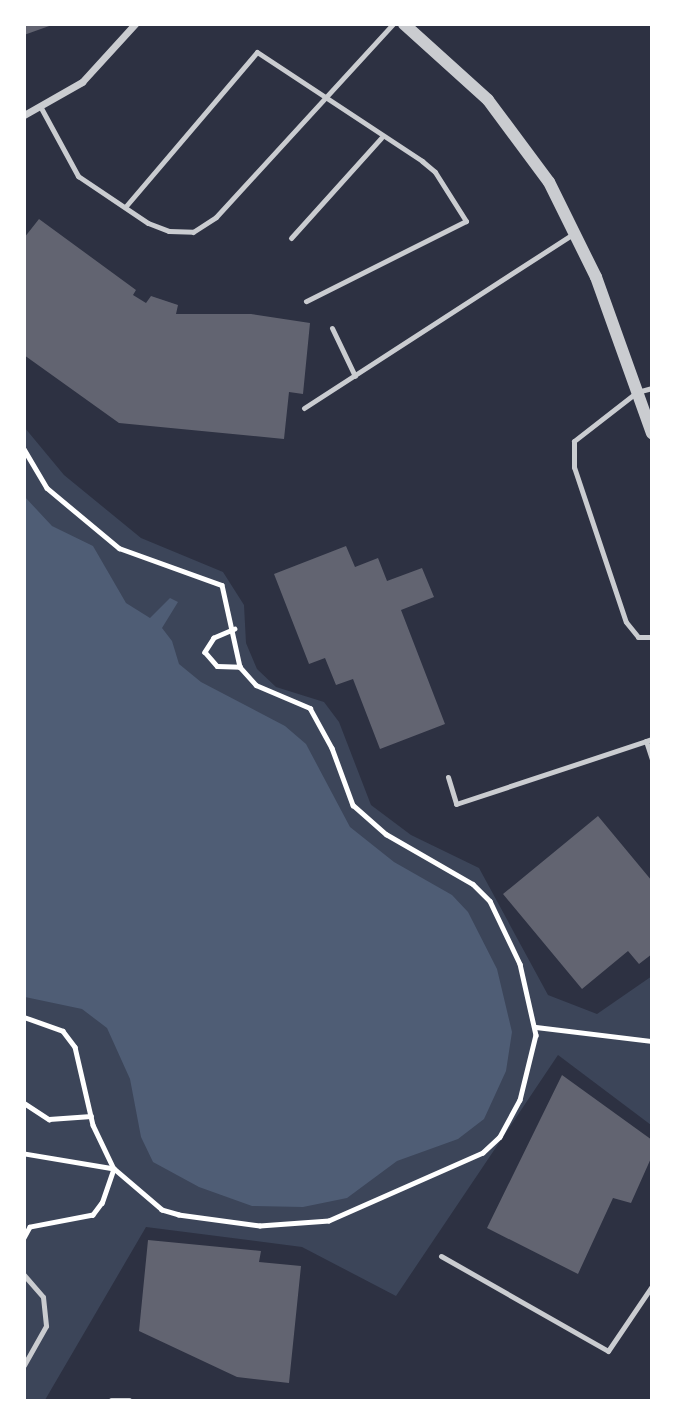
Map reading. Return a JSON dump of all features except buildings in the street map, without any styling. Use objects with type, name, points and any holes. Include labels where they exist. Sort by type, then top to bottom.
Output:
[{"type":"street","points":[[24,115],[82,82],[135,24]]},
{"type":"street","points":[[404,24],[488,100],[549,182],[596,277],[652,433]]},
{"type":"lane","points":[[40,106],[78,176],[169,231],[193,232],[216,217],[393,24]]},
{"type":"lane","points":[[126,206],[257,52],[435,172],[467,221],[306,301]]},
{"type":"lane","points":[[291,238],[381,138]]},
{"type":"lane","points":[[304,408],[574,233]]},
{"type":"lane","points":[[332,328],[355,376]]},
{"type":"lane","points":[[652,388],[637,392],[574,441],[574,467],[626,622],[638,637],[652,637]]},
{"type":"lane","points":[[448,777],[456,804],[649,740],[652,759]]},
{"type":"lane","points":[[441,1256],[608,1351],[652,1286]]},
{"type":"lane","points":[[24,1276],[43,1297],[46,1326],[24,1365]]},
{"type":"lane","points":[[111,1401],[129,1401]]},
{"type":"path","points":[[24,449],[47,488],[78,517],[119,548],[222,585],[235,629],[240,667],[256,685],[310,708],[332,748],[354,805],[366,819],[472,884],[490,901],[520,964],[536,1027],[520,1100],[500,1137],[461,1166],[411,1180],[329,1221],[260,1226],[179,1215],[162,1210],[114,1169],[91,1116],[75,1047],[62,1031],[24,1017]]},
{"type":"path","points":[[235,629],[214,638],[205,652],[217,666],[240,667]]},
{"type":"path","points":[[536,1027],[606,1039],[652,1041]]},
{"type":"path","points":[[24,1103],[49,1119],[91,1116]]},
{"type":"path","points":[[24,1154],[114,1169]]},
{"type":"path","points":[[24,1238],[30,1227],[93,1215],[102,1203],[114,1169]]},
{"type":"shaded area","points":[[25,428],[64,475],[141,538],[223,572],[244,605],[246,643],[257,669],[276,687],[324,702],[339,722],[371,805],[411,835],[479,868],[548,995],[597,1014],[652,976],[651,1125],[558,1055],[396,1296],[302,1247],[146,1227],[45,1400],[25,1400]]},
{"type":"shaded area","points":[[24,496],[52,526],[93,546],[126,603],[150,618],[170,598],[178,602],[162,628],[172,641],[179,664],[201,682],[285,726],[306,744],[350,827],[394,862],[452,895],[468,912],[497,969],[512,1032],[506,1071],[484,1119],[458,1139],[397,1161],[347,1198],[303,1207],[252,1206],[199,1187],[153,1162],[141,1137],[130,1079],[107,1028],[82,1009],[25,997]]}]
